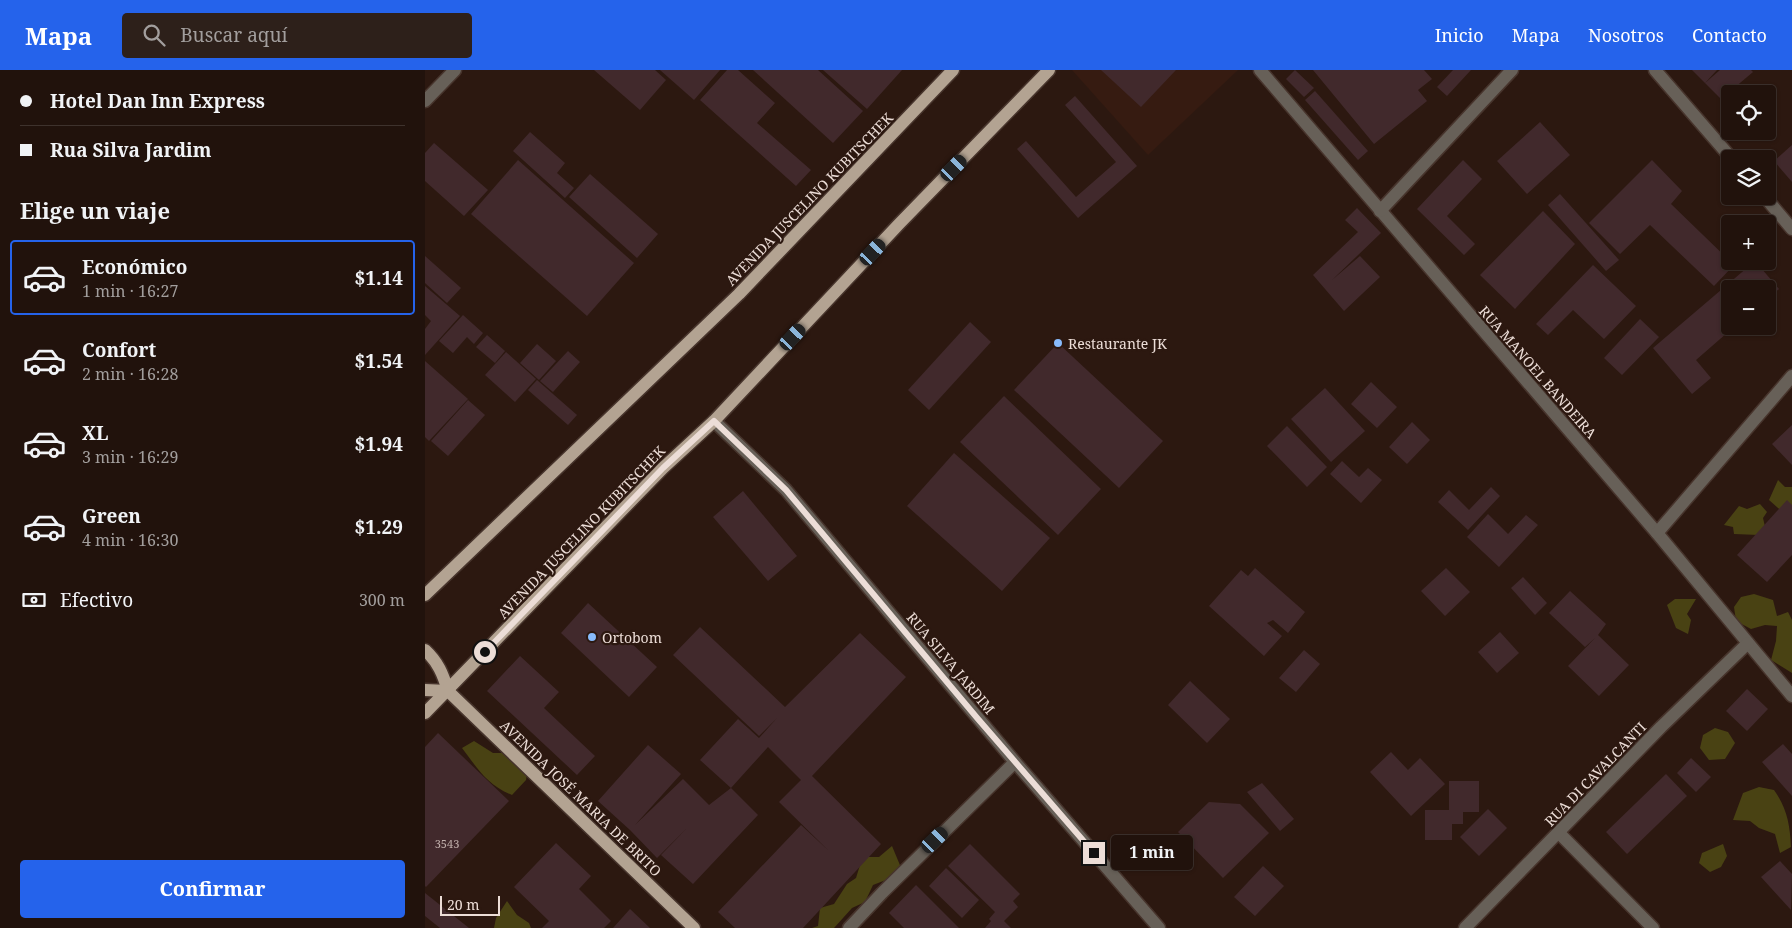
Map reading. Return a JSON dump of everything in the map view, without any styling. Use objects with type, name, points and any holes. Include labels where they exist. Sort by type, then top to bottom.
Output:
[{"type":"main road","name":"AVENIDA JUSCELINO KUBITSCHEK","points":[[425,595],[739,294],[953,70]]},
{"type":"main road","name":"AVENIDA JUSCELINO KUBITSCHEK","points":[[425,713],[663,468],[714,421],[899,224],[1049,70]]},
{"type":"main road","points":[[425,650],[443,672],[448,691],[425,690]]},
{"type":"main road","name":"AVENIDA JOSÉ MARIA DE BRITO","points":[[448,691],[694,928]]},
{"type":"street","points":[[425,101],[455,70]]},
{"type":"street","name":"RUA MANOEL BANDEIRA","points":[[1260,70],[1657,533],[1792,696]]},
{"type":"street","points":[[1380,210],[1512,70]]},
{"type":"street","points":[[1655,70],[1724,150]]},
{"type":"street","points":[[1772,205],[1792,229]]},
{"type":"street","points":[[1657,533],[1792,376]]},
{"type":"street","name":"RUA SILVA JARDIM","points":[[714,421],[786,490],[1015,762],[1159,928]]},
{"type":"street","name":"RUA DI CAVALCANTI","points":[[1465,928],[1661,727],[1747,643]]},
{"type":"street","points":[[849,928],[1015,762]]},
{"type":"street","points":[[1559,833],[1653,928]]},
{"type":"shaded area","points":[[1072,70],[1238,70],[1148,155]]},
{"type":"shaded area","points":[[1778,480],[1785,487],[1792,487],[1792,510],[1785,514],[1769,500]]},
{"type":"shaded area","points":[[1760,504],[1767,512],[1763,518],[1766,531],[1759,535],[1734,534],[1733,527],[1724,525],[1739,506],[1747,509]]},
{"type":"shaded area","points":[[1754,594],[1773,600],[1777,616],[1788,612],[1792,620],[1792,673],[1771,660],[1776,641],[1777,626],[1765,625],[1751,629],[1736,621],[1734,607],[1741,597]]},
{"type":"shaded area","points":[[1675,599],[1696,599],[1687,614],[1691,620],[1688,634],[1676,628],[1667,605]]},
{"type":"shaded area","points":[[1715,728],[1728,732],[1735,743],[1725,759],[1709,760],[1700,748],[1703,735]]},
{"type":"shaded area","points":[[474,741],[493,753],[502,753],[513,759],[527,774],[526,780],[512,795],[489,781],[462,748]]},
{"type":"shaded area","points":[[1759,787],[1774,790],[1785,810],[1789,824],[1791,847],[1780,853],[1775,834],[1759,828],[1750,821],[1733,820],[1743,793]]},
{"type":"shaded area","points":[[1723,844],[1727,856],[1721,867],[1710,872],[1699,863],[1702,853]]},
{"type":"shaded area","points":[[892,846],[902,870],[891,878],[873,885],[865,902],[852,908],[834,928],[812,928],[818,926],[820,908],[834,904],[847,884],[856,878],[860,865],[868,857],[879,857]]},
{"type":"shaded area","points":[[507,901],[517,915],[529,923],[531,928],[494,928],[496,918]]},
{"type":"building","points":[[594,70],[655,70],[666,80],[640,110]]},
{"type":"building","points":[[660,70],[720,70],[694,100]]},
{"type":"building","points":[[727,70],[738,70],[775,103],[757,123],[811,170],[796,186],[700,100]]},
{"type":"building","points":[[753,70],[818,70],[863,111],[833,143]]},
{"type":"building","points":[[823,70],[902,70],[867,109]]},
{"type":"building","points":[[1101,70],[1176,70],[1141,107]]},
{"type":"building","points":[[1295,70],[1314,88],[1304,97],[1286,79]]},
{"type":"building","points":[[1313,70],[1424,70],[1432,79],[1418,90],[1427,101],[1374,144]]},
{"type":"building","points":[[1453,70],[1471,70],[1447,96],[1437,87]]},
{"type":"building","points":[[1692,70],[1717,70],[1705,83]]},
{"type":"building","points":[[1720,70],[1751,70],[1753,72],[1738,85],[1721,85],[1721,99],[1705,83]]},
{"type":"building","points":[[1315,91],[1368,151],[1358,160],[1305,100]]},
{"type":"building","points":[[1075,96],[1137,166],[1078,218],[1017,149],[1026,141],[1076,197],[1116,162],[1065,105]]},
{"type":"building","points":[[1540,122],[1570,155],[1527,194],[1497,161]]},
{"type":"building","points":[[530,132],[565,163],[557,173],[574,188],[565,198],[513,151]]},
{"type":"building","points":[[434,143],[488,190],[464,216],[425,181],[425,153]]},
{"type":"building","points":[[1792,145],[1792,182],[1776,163],[1776,159]]},
{"type":"building","points":[[518,160],[634,263],[587,316],[471,214]]},
{"type":"building","points":[[1463,160],[1482,179],[1447,216],[1475,244],[1464,255],[1417,209]]},
{"type":"building","points":[[1652,160],[1682,191],[1671,204],[1721,252],[1721,270],[1729,270],[1714,286],[1650,225],[1620,254],[1589,223]]},
{"type":"building","points":[[590,174],[658,234],[637,258],[569,197]]},
{"type":"building","points":[[1560,194],[1619,260],[1606,271],[1548,205]]},
{"type":"building","points":[[1357,208],[1381,233],[1332,280],[1360,256],[1380,277],[1344,311],[1313,275],[1358,232],[1345,220]]},
{"type":"building","points":[[1543,211],[1575,244],[1515,309],[1480,275]]},
{"type":"building","points":[[425,256],[461,288],[447,303],[425,283]]},
{"type":"building","points":[[1593,265],[1636,306],[1604,339],[1573,310],[1548,335],[1536,324]]},
{"type":"building","points":[[1744,270],[1763,270],[1771,280],[1733,280]]},
{"type":"building","points":[[425,286],[460,316],[425,355],[425,329],[431,321],[425,315]]},
{"type":"building","points":[[1721,290],[1721,335],[1725,335],[1696,360],[1711,378],[1692,394],[1653,348]]},
{"type":"building","points":[[463,315],[483,333],[474,344],[467,337],[453,353],[439,341]]},
{"type":"building","points":[[1640,319],[1659,337],[1622,375],[1604,358]]},
{"type":"building","points":[[970,322],[991,342],[929,410],[908,390]]},
{"type":"building","points":[[487,335],[505,351],[495,363],[476,347]]},
{"type":"building","points":[[1058,343],[1163,441],[1119,488],[1014,390]]},
{"type":"building","points":[[537,344],[556,361],[539,380],[520,363]]},
{"type":"building","points":[[568,351],[580,362],[553,392],[540,381]]},
{"type":"building","points":[[506,352],[536,379],[515,402],[485,375]]},
{"type":"building","points":[[425,361],[468,399],[429,441],[425,437]]},
{"type":"building","points":[[537,380],[577,415],[568,425],[528,390]]},
{"type":"building","points":[[1371,382],[1397,407],[1377,428],[1351,404]]},
{"type":"building","points":[[1325,388],[1365,431],[1331,462],[1291,419]]},
{"type":"building","points":[[1004,396],[1101,489],[1058,535],[960,442]]},
{"type":"building","points":[[468,400],[485,415],[448,456],[431,441]]},
{"type":"building","points":[[1412,422],[1430,440],[1407,464],[1389,447]]},
{"type":"building","points":[[1792,425],[1792,465],[1772,444]]},
{"type":"building","points":[[1287,426],[1327,467],[1307,487],[1267,446]]},
{"type":"building","points":[[954,453],[1050,538],[1002,591],[907,506]]},
{"type":"building","points":[[1342,461],[1359,477],[1368,468],[1382,480],[1361,503],[1330,474]]},
{"type":"building","points":[[1491,487],[1500,496],[1468,530],[1438,502],[1449,490],[1469,510]]},
{"type":"building","points":[[743,491],[797,556],[768,581],[713,517]]},
{"type":"building","points":[[1787,500],[1792,505],[1792,555],[1767,582],[1737,555]]},
{"type":"building","points":[[1488,514],[1508,534],[1526,515],[1538,525],[1499,567],[1467,537]]},
{"type":"building","points":[[1255,568],[1305,612],[1288,633],[1273,620],[1267,623],[1282,636],[1264,656],[1209,606],[1241,570],[1248,576]]},
{"type":"building","points":[[1446,568],[1470,592],[1445,616],[1421,591]]},
{"type":"building","points":[[1523,577],[1547,603],[1535,615],[1511,588]]},
{"type":"building","points":[[1570,591],[1606,624],[1598,635],[1629,665],[1599,696],[1568,666],[1595,638],[1585,647],[1549,613]]},
{"type":"building","points":[[588,603],[657,667],[629,697],[561,633]]},
{"type":"building","points":[[700,627],[785,707],[860,633],[906,677],[812,776],[881,844],[803,928],[735,928],[718,912],[801,825],[829,851],[779,802],[801,780],[768,747],[731,788],[700,760],[738,719],[759,738],[777,718],[759,736],[673,655]]},
{"type":"building","points":[[1500,632],[1519,653],[1497,673],[1478,652]]},
{"type":"building","points":[[1304,650],[1320,664],[1296,692],[1279,678]]},
{"type":"building","points":[[520,656],[559,692],[544,708],[595,756],[577,775],[487,691]]},
{"type":"building","points":[[1190,681],[1230,719],[1207,743],[1168,705]]},
{"type":"building","points":[[1747,689],[1768,709],[1747,731],[1726,711]]},
{"type":"building","points":[[438,733],[509,801],[426,887],[425,747]]},
{"type":"building","points":[[1783,744],[1792,754],[1792,796],[1762,762]]},
{"type":"building","points":[[648,745],[681,774],[635,825],[683,779],[709,805],[731,788],[758,815],[693,884],[661,855],[687,828],[657,858],[598,801]]},
{"type":"building","points":[[1391,752],[1408,770],[1420,758],[1445,784],[1411,816],[1370,772]]},
{"type":"building","points":[[1691,758],[1711,777],[1696,792],[1677,773]]},
{"type":"building","points":[[1666,774],[1687,796],[1627,854],[1606,832]]},
{"type":"building","points":[[1449,781],[1479,781],[1479,812],[1463,812],[1463,824],[1452,824],[1452,840],[1425,840],[1425,810],[1449,810]]},
{"type":"building","points":[[1262,783],[1294,819],[1280,831],[1247,792]]},
{"type":"building","points":[[1209,802],[1240,804],[1269,833],[1223,878],[1178,832]]},
{"type":"building","points":[[1488,809],[1507,828],[1479,856],[1460,837]]},
{"type":"building","points":[[556,843],[591,876],[579,889],[611,921],[604,928],[542,928],[549,921],[514,887]]},
{"type":"building","points":[[970,844],[1020,894],[1013,901],[1018,907],[1004,921],[1011,928],[985,928],[995,912],[948,866]]},
{"type":"building","points":[[1780,861],[1792,874],[1791,910],[1761,877]]},
{"type":"building","points":[[1263,866],[1284,886],[1255,916],[1234,897]]},
{"type":"building","points":[[946,868],[979,900],[962,918],[929,886]]},
{"type":"building","points":[[916,885],[959,928],[904,928],[889,913]]},
{"type":"building","points":[[425,893],[469,928],[440,928],[425,916]]},
{"type":"building","points":[[630,909],[650,928],[613,928]]},
{"type":"place","name":"Restaurante JK","points":[[1058,343]]},
{"type":"place","name":"Ortobom","points":[[592,637]]},
{"type":"route","points":[[485,652],[663,468],[714,421],[786,490],[811,518],[880,603],[1094,853]]}]
